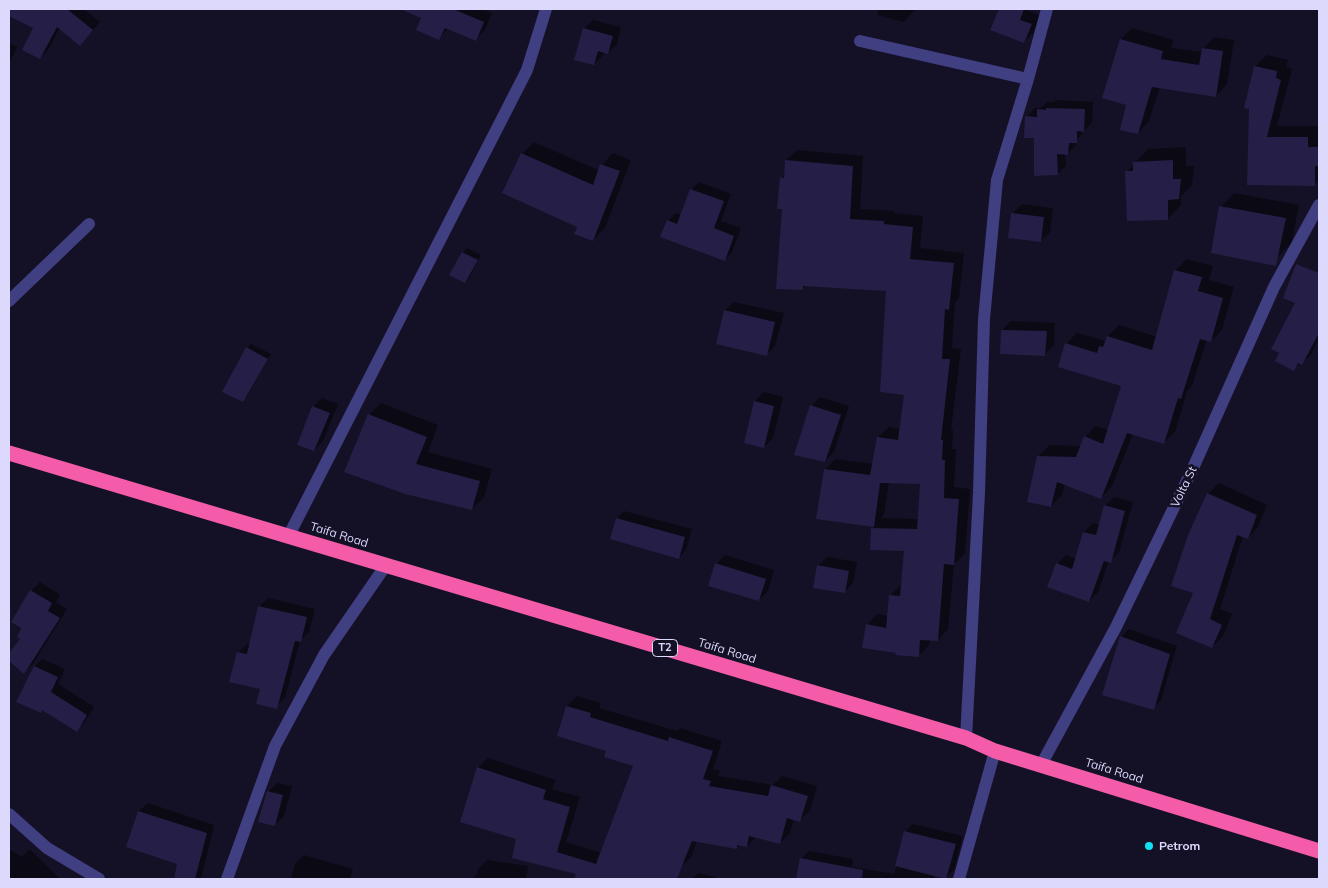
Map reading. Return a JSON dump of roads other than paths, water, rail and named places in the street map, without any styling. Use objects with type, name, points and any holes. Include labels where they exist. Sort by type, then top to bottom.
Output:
[{"type":"highway","name":"Taifa Road","points":[[9,453],[966,738],[996,751],[1319,851]]},
{"type":"street","points":[[289,536],[527,70],[546,9]]},
{"type":"street","points":[[966,738],[979,493],[984,319],[997,180],[1047,9]]},
{"type":"street","points":[[860,41],[1028,79]]},
{"type":"street","name":"Volta St","points":[[1041,765],[1116,627],[1194,468],[1274,286],[1319,204]]},
{"type":"street","points":[[9,301],[89,224]]},
{"type":"street","points":[[227,879],[275,746],[324,655],[386,565]]},
{"type":"street","points":[[959,879],[996,751]]},
{"type":"street","points":[[9,814],[47,848],[99,879]]},
{"type":"place","name":"Petrom","points":[[1149,846]]}]
